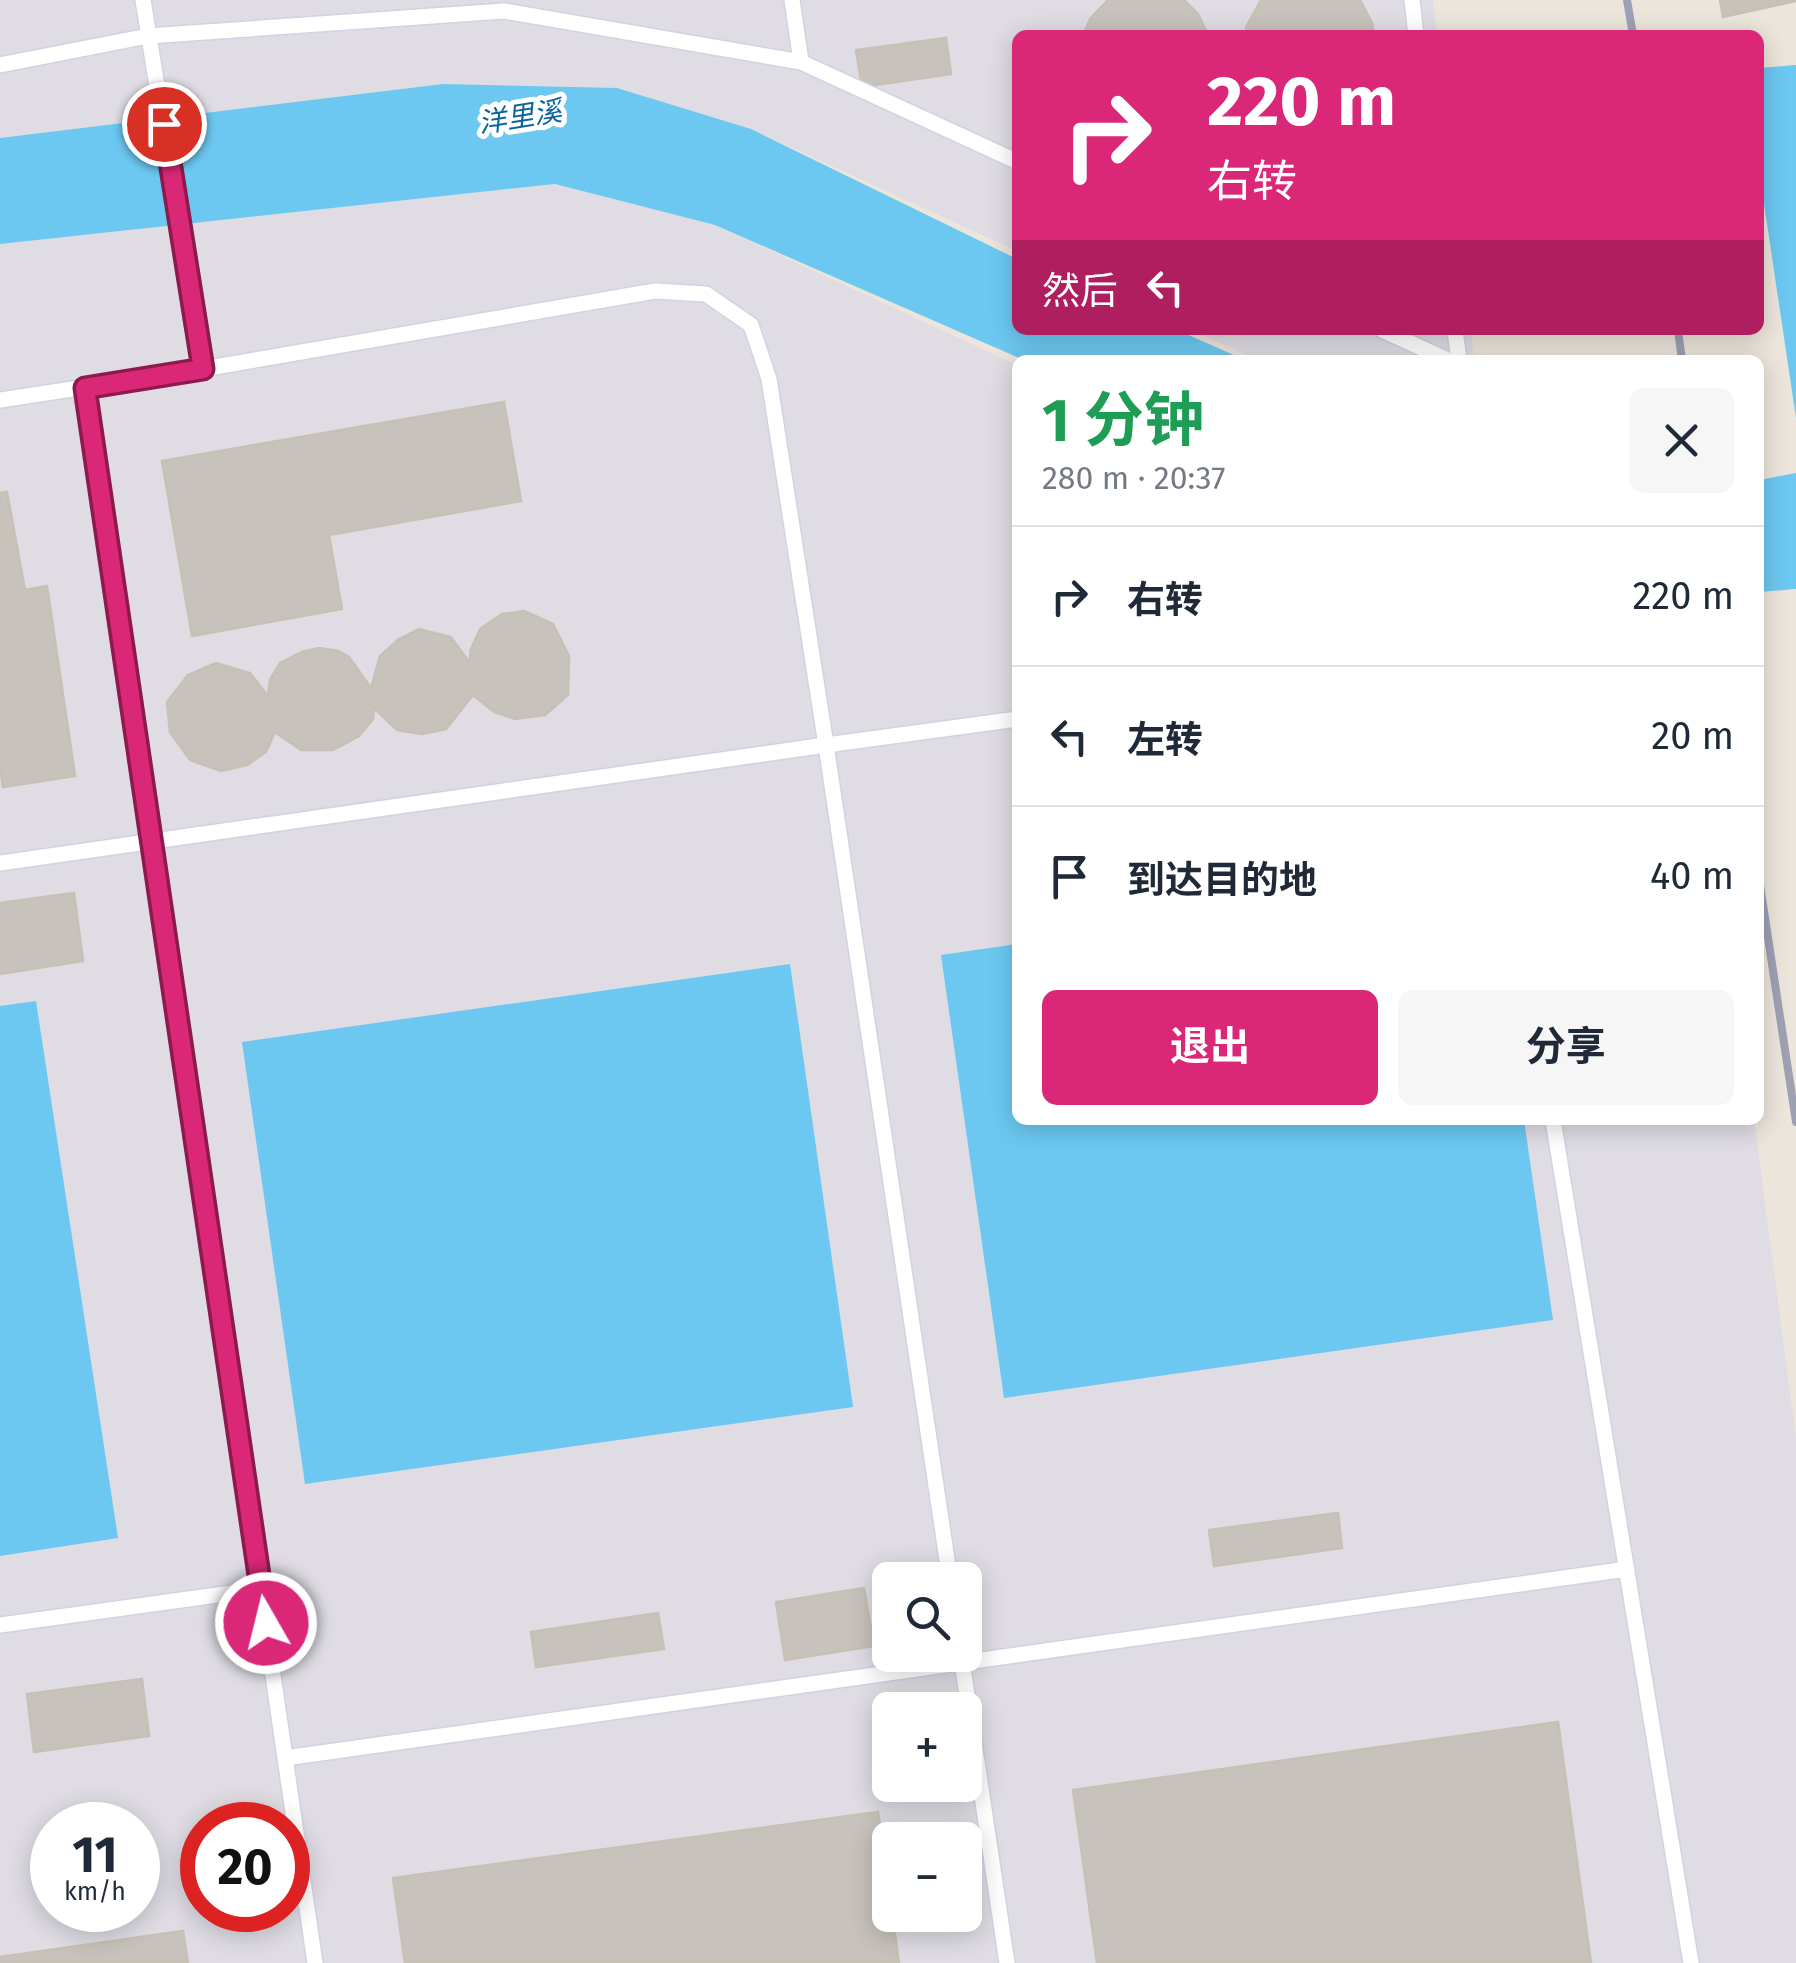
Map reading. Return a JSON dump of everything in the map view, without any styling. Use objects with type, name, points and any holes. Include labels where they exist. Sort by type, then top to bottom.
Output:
[{"type":"lane","points":[[143,0],[203,369]]},
{"type":"lane","points":[[792,0],[801,62]]},
{"type":"lane","points":[[1412,0],[1415,30]]},
{"type":"lane","points":[[0,65],[148,36],[504,11],[801,62],[1012,159]]},
{"type":"lane","points":[[0,400],[655,291],[706,294],[751,325],[770,379],[947,1562]]},
{"type":"lane","points":[[1393,335],[1437,355]]},
{"type":"lane","points":[[85,388],[315,1963]]},
{"type":"lane","points":[[0,862],[1012,721]]},
{"type":"lane","points":[[1554,1125],[1691,1963]]},
{"type":"lane","points":[[982,1656],[1627,1569]]},
{"type":"lane","points":[[0,1625],[260,1589]]},
{"type":"lane","points":[[285,1758],[873,1672]]},
{"type":"lane","points":[[964,1672],[1007,1963]]},
{"type":"shaded area","points":[[0,0],[1433,0],[1436,30],[1012,30],[1012,249],[751,129],[617,88],[443,84],[0,138]]},
{"type":"shaded area","points":[[555,184],[715,225],[1012,363],[1012,1125],[1755,1125],[1796,1438],[1796,1963],[0,1963],[0,244]]},
{"type":"shaded area","points":[[1202,335],[1472,335],[1474,355],[1246,355]]},
{"type":"water","points":[[1796,65],[1796,418],[1764,204],[1764,68]]},
{"type":"water","name":"洋里溪","points":[[443,84],[617,88],[751,129],[1012,257],[1012,335],[1188,335],[1234,355],[1013,355],[715,225],[555,184],[0,244],[0,138]]},
{"type":"water","points":[[1796,473],[1796,589],[1764,592],[1764,479]]},
{"type":"water","points":[[1012,945],[1012,1125],[1525,1125],[1553,1320],[1004,1398],[941,955]]},
{"type":"water","points":[[790,964],[853,1407],[305,1484],[242,1042]]},
{"type":"water","points":[[36,1001],[118,1538],[0,1556],[0,1006]]},
{"type":"building","points":[[1108,0],[1184,0],[1198,14],[1206,30],[1085,30]]},
{"type":"building","points":[[1261,0],[1360,0],[1373,30],[1246,30]]},
{"type":"building","points":[[1720,0],[1796,0],[1796,1],[1723,17]]},
{"type":"building","points":[[946,38],[951,74],[862,87],[856,50]]},
{"type":"building","points":[[504,402],[521,501],[329,535],[342,609],[192,636],[162,461]]},
{"type":"building","points":[[7,492],[25,590],[47,586],[75,776],[3,787],[0,493]]},
{"type":"building","points":[[524,611],[553,624],[569,656],[568,695],[545,715],[515,719],[494,712],[473,695],[446,729],[422,734],[397,730],[374,708],[373,719],[359,736],[333,750],[301,750],[275,732],[266,752],[247,765],[221,771],[190,760],[170,732],[167,702],[188,675],[216,663],[250,673],[268,696],[270,680],[280,663],[319,648],[338,651],[349,657],[371,688],[380,656],[399,639],[419,629],[451,637],[469,662],[480,629],[502,614]]},
{"type":"building","points":[[74,893],[83,961],[0,974],[0,903]]},
{"type":"building","points":[[1338,1513],[1342,1548],[1214,1566],[1209,1530]]},
{"type":"building","points":[[864,1588],[872,1646],[785,1660],[776,1602]]},
{"type":"building","points":[[658,1613],[664,1649],[536,1667],[531,1632]]},
{"type":"building","points":[[142,1679],[149,1736],[34,1752],[27,1694]]},
{"type":"building","points":[[1558,1722],[1591,1963],[1097,1963],[1073,1790]]},
{"type":"building","points":[[878,1812],[879,1822],[872,1822],[872,1932],[895,1932],[899,1963],[405,1963],[393,1878]]},
{"type":"building","points":[[180,1931],[188,1963],[0,1963],[0,1957]]},
{"type":"railway","points":[[1627,0],[1632,30]]},
{"type":"railway","points":[[1679,335],[1681,355]]},
{"type":"railway","points":[[1764,911],[1796,1122]]},
{"type":"route","points":[[164,124],[203,369],[85,388],[266,1623]]}]
